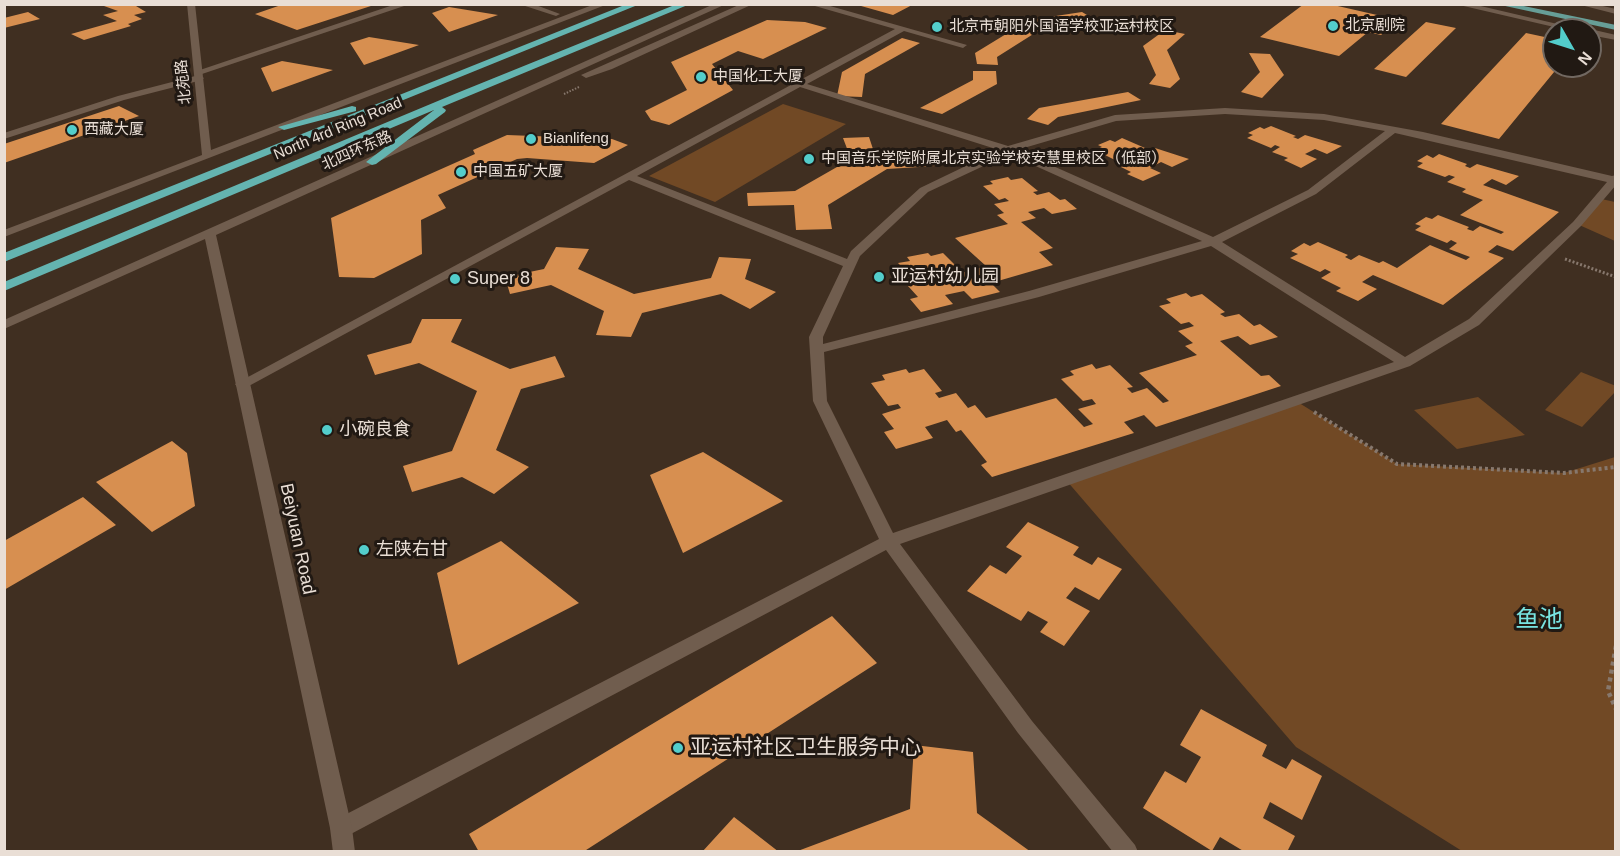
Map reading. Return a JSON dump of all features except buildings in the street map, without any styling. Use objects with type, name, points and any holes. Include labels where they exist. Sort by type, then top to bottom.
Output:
[{"type":"highway","points":[[284,127],[430,87],[636,4]]},
{"type":"highway","name":"North 4rd Ring Road","points":[[4,287],[461,95],[686,4]]},
{"type":"highway","name":"北四环东路","points":[[4,258],[430,87]]},
{"type":"highway","points":[[372,162],[461,95]]},
{"type":"main road","points":[[1500,4],[1616,28]]},
{"type":"main road","points":[[1539,4],[1616,20]]},
{"type":"street","name":"北苑路","points":[[191,4],[207,157]]},
{"type":"street","points":[[4,136],[199,75],[406,4]]},
{"type":"street","points":[[523,4],[556,14]]},
{"type":"street","points":[[207,157],[240,135],[581,4]]},
{"type":"street","points":[[4,234],[604,4]]},
{"type":"street","name":"北四环东路","points":[[4,325],[210,235],[722,4]]},
{"type":"street","points":[[517,96],[609,67],[749,4]]},
{"type":"street","points":[[812,4],[963,45]]},
{"type":"street","points":[[1459,4],[1542,22]]},
{"type":"street","points":[[1581,4],[1616,12]]},
{"type":"street","points":[[242,384],[902,29]]},
{"type":"street","points":[[799,84],[1010,150],[1213,242],[1405,363]]},
{"type":"street","points":[[341,828],[889,542],[1405,363],[1474,322],[1577,224],[1615,179],[1515,155],[1324,117],[1225,111],[1115,118],[1010,150],[924,190],[855,254],[816,337],[820,401],[889,542],[1025,728],[1127,852]]},
{"type":"street","points":[[817,350],[1034,294],[1213,242],[1312,192],[1393,130]]},
{"type":"street","points":[[628,176],[850,265]]},
{"type":"street","name":"Beiyuan Road","points":[[210,235],[341,828],[344,852]]},
{"type":"path","points":[[1548,252],[1616,277]]},
{"type":"path","points":[[1296,400],[1397,464],[1564,473],[1616,467]]},
{"type":"path","points":[[1616,646],[1608,692],[1616,709]]},
{"type":"shaded area","points":[[783,104],[846,124],[715,202],[649,176]]},
{"type":"shaded area","points":[[1597,198],[1615,202],[1615,241],[1577,224]]},
{"type":"shaded area","points":[[1581,372],[1616,386],[1615,392],[1582,427],[1545,410]]},
{"type":"shaded area","points":[[1478,397],[1525,435],[1457,449],[1414,410]]},
{"type":"shaded area","points":[[1296,401],[1397,464],[1564,473],[1615,457],[1615,851],[1462,851],[1296,747],[1066,480]]},
{"type":"place","name":"北京剧院","points":[[1333,26]]},
{"type":"place","name":"北京市朝阳外国语学校亚运村校区","points":[[937,27]]},
{"type":"place","name":"中国化工大厦","points":[[701,77]]},
{"type":"place","name":"西藏大厦","points":[[72,130]]},
{"type":"place","name":"Bianlifeng","points":[[531,139]]},
{"type":"place","name":"中国音乐学院附属北京实验学校安慧里校区（低部）","points":[[809,159]]},
{"type":"place","name":"中国五矿大厦","points":[[461,172]]},
{"type":"place","name":"亚运村幼儿园","points":[[879,277]]},
{"type":"place","name":"Super 8","points":[[455,279]]},
{"type":"place","name":"小碗良食","points":[[327,430]]},
{"type":"place","name":"左陕右甘","points":[[364,550]]},
{"type":"place","name":"亚运村社区卫生服务中心","points":[[678,748]]},
{"type":"district","name":"鱼池","points":[[1539,620]]}]
